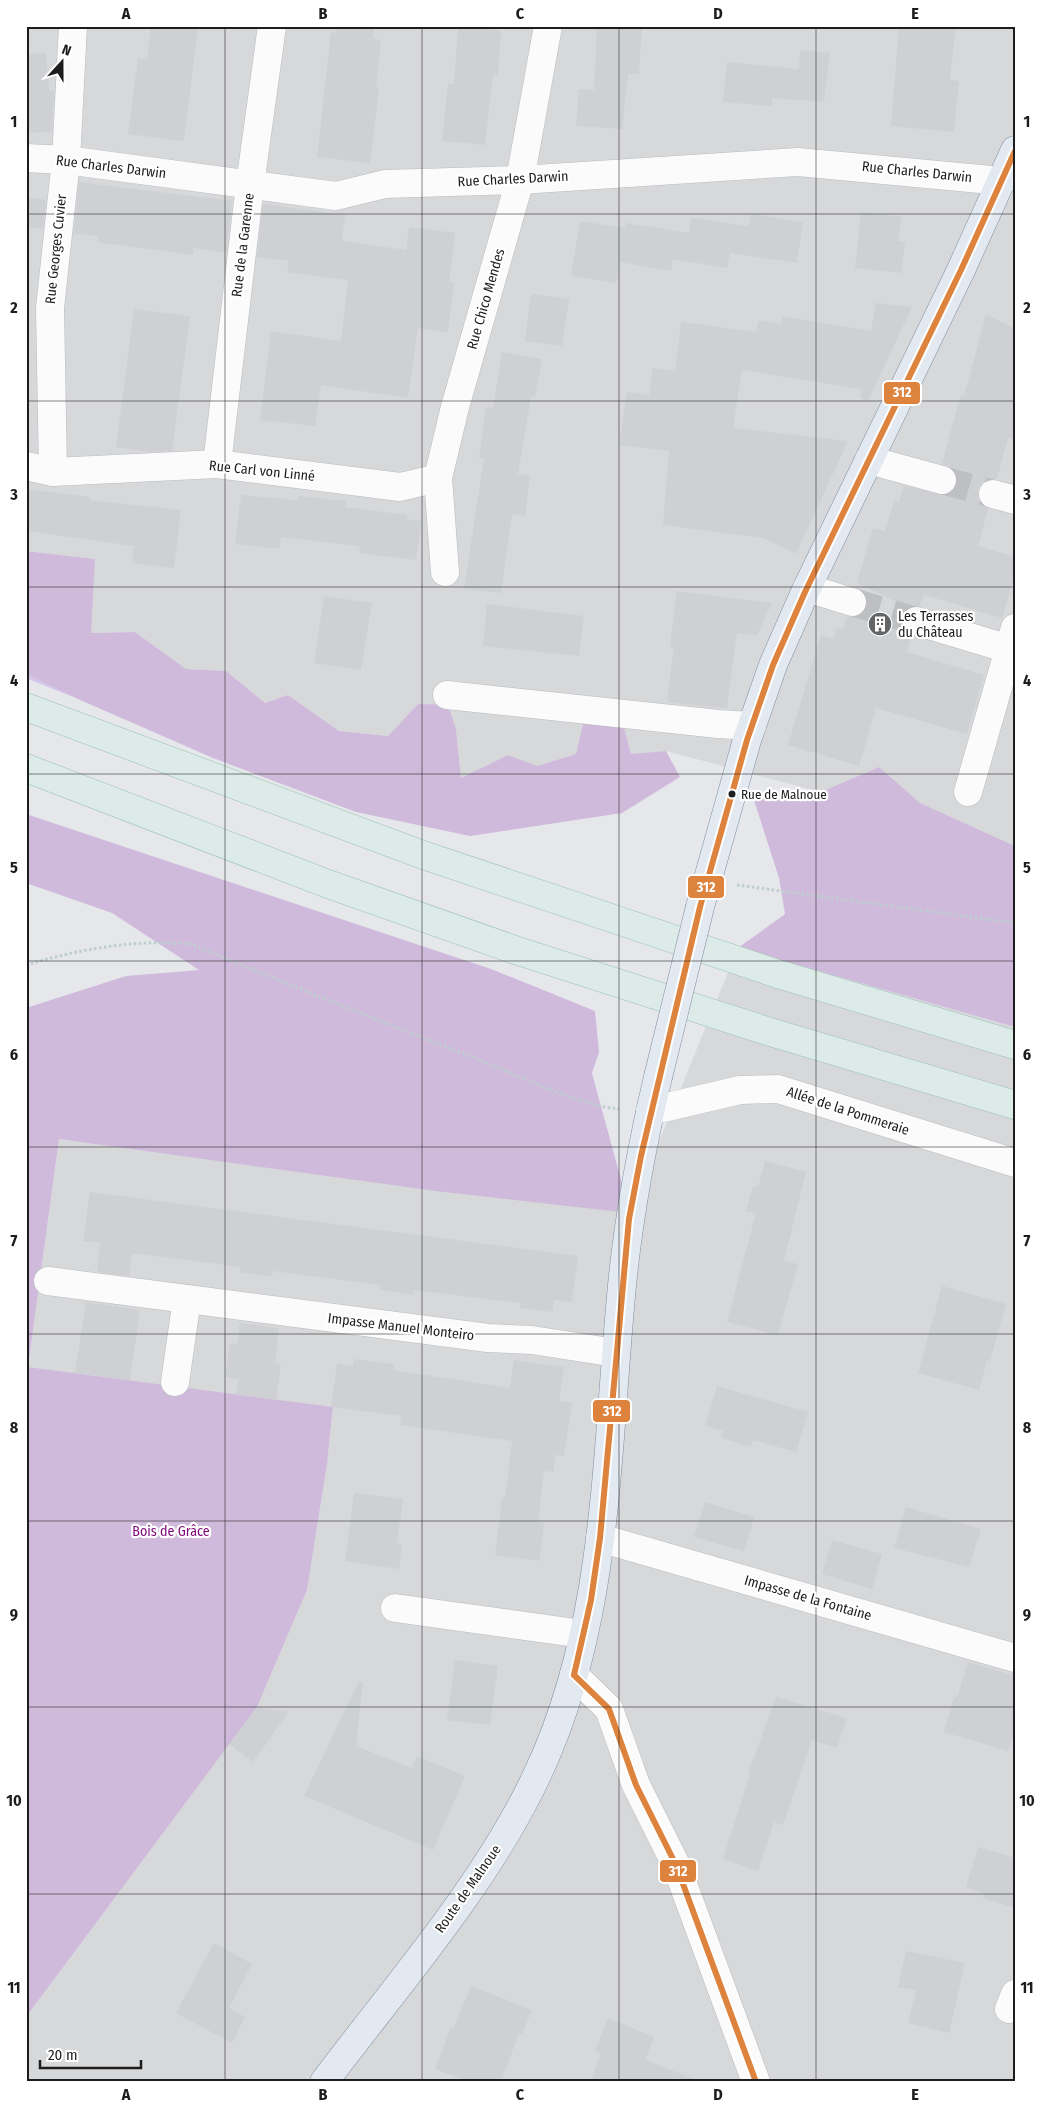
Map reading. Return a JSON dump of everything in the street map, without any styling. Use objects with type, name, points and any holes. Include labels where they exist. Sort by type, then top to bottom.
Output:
[{"type":"highway","points":[[26,708],[423,854],[778,974],[1015,1045]]},
{"type":"highway","points":[[26,768],[328,884],[515,950],[767,1031],[1015,1105]]},
{"type":"main road","points":[[574,1675],[591,1600],[600,1538],[611,1443],[616,1353],[629,1220],[650,1111],[703,894],[752,726],[773,665],[807,588],[961,270],[1015,150]]},
{"type":"main road","name":"Route de Malnoue","points":[[324,2082],[459,1904],[500,1843],[539,1772],[574,1675]]},
{"type":"street","name":"Rue Georges Cuvier","points":[[53,472],[50,308],[66,160],[73,26]]},
{"type":"street","name":"Rue de la Garenne","points":[[217,464],[250,185],[272,26]]},
{"type":"street","name":"Rue Chico Mendes","points":[[445,572],[438,478],[455,407],[520,180],[548,26]]},
{"type":"street","name":"Rue Charles Darwin","points":[[26,158],[66,160],[336,196],[385,184],[520,180],[798,162],[1002,181]]},
{"type":"street","points":[[869,460],[942,480]]},
{"type":"street","name":"Rue Carl von Linné","points":[[26,466],[53,472],[217,464],[400,488],[438,478]]},
{"type":"street","points":[[807,588],[852,602]]},
{"type":"street","points":[[916,621],[1012,638],[968,792]]},
{"type":"street","points":[[447,695],[752,726]]},
{"type":"street","name":"Allée de la Pommeraie","points":[[650,1111],[740,1090],[778,1088],[1015,1163]]},
{"type":"street","name":"Impasse Manuel Monteiro","points":[[48,1281],[488,1338],[532,1340],[616,1353]]},
{"type":"street","points":[[175,1382],[187,1299]]},
{"type":"street","name":"Impasse de la Fontaine","points":[[600,1538],[1015,1658]]},
{"type":"street","points":[[395,1608],[583,1634]]},
{"type":"street","points":[[574,1675],[609,1709],[636,1785],[676,1865],[756,2082]]},
{"type":"path","points":[[703,894],[1015,923]]},
{"type":"path","points":[[26,965],[66,953],[110,947],[174,942],[191,944],[322,998],[604,1108],[650,1111]]},
{"type":"shaded area","points":[[26,26],[1015,26],[1015,846],[920,803],[879,767],[821,792],[666,751],[631,755],[620,713],[587,708],[576,754],[537,766],[508,755],[461,778],[456,729],[418,704],[388,736],[339,731],[288,695],[265,703],[226,671],[186,669],[135,632],[90,633],[95,559],[26,551]]},
{"type":"shaded area","points":[[26,674],[78,699],[26,678]]},
{"type":"shaded area","points":[[738,948],[1015,1027],[1015,2082],[26,2082],[26,2017],[257,1707],[307,1590],[327,1464],[333,1408],[28,1367],[59,1139],[630,1213]]},
{"type":"green space","points":[[26,551],[95,559],[91,633],[135,632],[186,669],[226,671],[265,703],[288,695],[339,731],[388,736],[418,704],[448,705],[456,729],[461,778],[508,755],[537,766],[576,754],[587,707],[620,713],[631,754],[666,751],[680,777],[622,813],[470,836],[356,812],[213,758],[26,674]]},
{"type":"green space","points":[[879,767],[920,803],[1015,846],[1015,1027],[738,948],[785,914],[779,878],[754,800],[821,792]]},
{"type":"green space","name":"Bois de Grâce","points":[[26,814],[491,969],[595,1011],[599,1052],[592,1073],[630,1213],[436,1191],[59,1139],[28,1367],[333,1407],[327,1464],[307,1590],[257,1707],[26,2017],[26,1008],[126,976],[199,970],[112,913],[26,883]]},
{"type":"building","points":[[151,26],[198,26],[184,141],[128,134],[138,58],[147,59]]},
{"type":"building","points":[[337,26],[375,26],[373,38],[381,40],[376,88],[379,88],[370,163],[317,157],[331,32],[336,33]]},
{"type":"building","points":[[458,26],[491,26],[491,30],[501,31],[498,76],[493,75],[485,145],[442,141],[448,84],[454,84]]},
{"type":"building","points":[[597,26],[642,26],[639,74],[628,74],[622,129],[576,126],[579,89],[594,90]]},
{"type":"building","points":[[899,26],[956,26],[950,80],[959,81],[954,132],[891,126]]},
{"type":"building","points":[[800,50],[830,53],[824,102],[772,98],[771,106],[723,102],[727,62],[799,69]]},
{"type":"building","points":[[46,53],[49,91],[54,91],[52,132],[26,133],[26,54]]},
{"type":"building","points":[[79,182],[232,201],[226,253],[194,248],[193,255],[97,242],[98,236],[74,233]]},
{"type":"building","points":[[26,197],[46,200],[43,229],[26,227]]},
{"type":"building","points":[[263,204],[345,215],[342,241],[406,250],[409,227],[455,233],[449,282],[454,283],[448,332],[418,328],[408,398],[321,385],[315,426],[260,420],[271,331],[341,341],[348,280],[287,272],[289,261],[257,257]]},
{"type":"building","points":[[861,212],[902,217],[898,241],[905,242],[901,273],[855,268]]},
{"type":"building","points":[[751,214],[803,222],[797,263],[730,253],[727,268],[673,259],[671,271],[620,262],[616,283],[571,276],[580,221],[625,228],[625,223],[689,233],[691,218],[749,226]]},
{"type":"building","points":[[531,294],[569,299],[562,346],[525,341]]},
{"type":"building","points":[[876,303],[912,307],[868,401],[860,398],[861,389],[742,370],[733,428],[848,441],[796,554],[763,538],[663,525],[669,451],[619,445],[627,392],[649,395],[653,368],[675,371],[681,322],[756,332],[759,320],[781,324],[782,316],[871,331]]},
{"type":"building","points":[[134,309],[190,316],[172,451],[149,452],[116,447]]},
{"type":"building","points":[[986,315],[1015,328],[1015,440],[1008,438],[997,479],[990,479],[982,483],[978,490],[978,498],[982,505],[988,509],[978,546],[1015,557],[1015,574],[1002,618],[924,595],[920,606],[909,608],[857,583],[873,528],[885,531],[894,501],[899,503],[904,486],[945,495],[953,491],[957,485],[957,477],[953,469],[942,464],[961,394],[964,396]]},
{"type":"building","points":[[502,352],[542,359],[535,397],[531,397],[518,474],[530,475],[525,516],[512,514],[501,593],[464,589],[484,458],[479,458],[486,407],[493,408]]},
{"type":"building","points":[[26,489],[90,497],[90,500],[181,510],[174,568],[132,563],[134,546],[26,531]]},
{"type":"building","points":[[241,495],[298,500],[299,496],[346,501],[345,507],[407,515],[407,519],[422,521],[416,560],[359,553],[360,546],[281,537],[279,549],[235,544]]},
{"type":"building","points":[[677,591],[772,603],[757,635],[737,633],[727,708],[667,702],[674,647],[670,647]]},
{"type":"building","points":[[324,596],[372,603],[361,670],[314,663]]},
{"type":"building","points":[[487,604],[584,616],[579,656],[483,646]]},
{"type":"building","points":[[862,614],[901,619],[904,631],[911,636],[907,652],[984,675],[967,734],[876,708],[859,766],[788,745],[821,635],[834,639],[837,628],[843,629],[847,617],[855,617]]},
{"type":"building","points":[[765,1161],[806,1172],[784,1261],[798,1264],[778,1335],[727,1322],[756,1213],[746,1211],[753,1186],[758,1187]]},
{"type":"building","points":[[90,1192],[578,1256],[572,1302],[554,1300],[552,1312],[520,1308],[521,1303],[414,1290],[413,1295],[380,1290],[380,1285],[273,1271],[272,1277],[240,1272],[241,1267],[132,1253],[129,1276],[97,1272],[100,1243],[83,1241]]},
{"type":"building","points":[[942,1286],[1006,1304],[990,1361],[987,1360],[979,1390],[918,1373]]},
{"type":"building","points":[[86,1302],[140,1310],[130,1380],[75,1373]]},
{"type":"building","points":[[240,1323],[279,1328],[275,1363],[281,1364],[276,1400],[236,1394],[239,1379],[225,1377],[230,1343],[237,1344]]},
{"type":"building","points":[[354,1359],[394,1364],[393,1370],[510,1388],[514,1360],[564,1367],[559,1401],[572,1403],[564,1456],[556,1455],[553,1472],[544,1471],[538,1522],[544,1523],[539,1561],[495,1555],[512,1441],[400,1425],[401,1416],[331,1407],[337,1364],[353,1366]]},
{"type":"building","points":[[717,1386],[808,1412],[796,1452],[753,1440],[751,1447],[722,1438],[723,1431],[705,1426]]},
{"type":"building","points":[[354,1493],[403,1499],[397,1543],[402,1544],[399,1569],[345,1561]]},
{"type":"building","points":[[705,1502],[754,1517],[744,1551],[694,1537]]},
{"type":"building","points":[[906,1507],[981,1529],[969,1567],[894,1548]]},
{"type":"building","points":[[832,1540],[882,1554],[872,1589],[822,1574]]},
{"type":"building","points":[[455,1660],[498,1666],[490,1725],[447,1720]]},
{"type":"building","points":[[968,1662],[1015,1676],[1015,1730],[1008,1751],[944,1732],[954,1697],[957,1698]]},
{"type":"building","points":[[359,1681],[363,1682],[356,1746],[412,1768],[417,1756],[465,1776],[433,1850],[304,1796]]},
{"type":"building","points":[[776,1697],[847,1718],[837,1748],[812,1740],[783,1825],[774,1822],[758,1871],[723,1859],[750,1775],[748,1774]]},
{"type":"building","points":[[257,1707],[289,1712],[253,1762],[229,1744]]},
{"type":"building","points":[[978,1847],[1015,1858],[1015,1908],[983,1898],[984,1894],[966,1887]]},
{"type":"building","points":[[214,1943],[252,1964],[229,2008],[245,2017],[232,2043],[176,2013]]},
{"type":"building","points":[[906,1951],[965,1963],[949,2033],[908,2023],[916,1990],[898,1987]]},
{"type":"building","points":[[471,1986],[532,2010],[522,2034],[519,2033],[501,2082],[469,2082],[435,2069],[451,2027],[454,2028]]},
{"type":"building","points":[[608,2018],[654,2037],[645,2060],[697,2080],[697,2082],[590,2082],[601,2054],[595,2051]]},
{"type":"tunnel","points":[[942,480],[993,494]]},
{"type":"tunnel","points":[[852,602],[916,621]]},
{"type":"transit line","name":"312","points":[[574,1675],[591,1600],[600,1538],[629,1219],[641,1156],[700,907],[747,740],[773,665],[805,592],[961,270],[1015,151]]},
{"type":"transit line","name":"312","points":[[574,1675],[609,1709],[636,1785],[676,1865],[756,2082]]},
{"type":"place","name":"Les Terrasses du Château","points":[[880,624]]},
{"type":"place","name":"Rue de Malnoue","points":[[732,794]]}]
